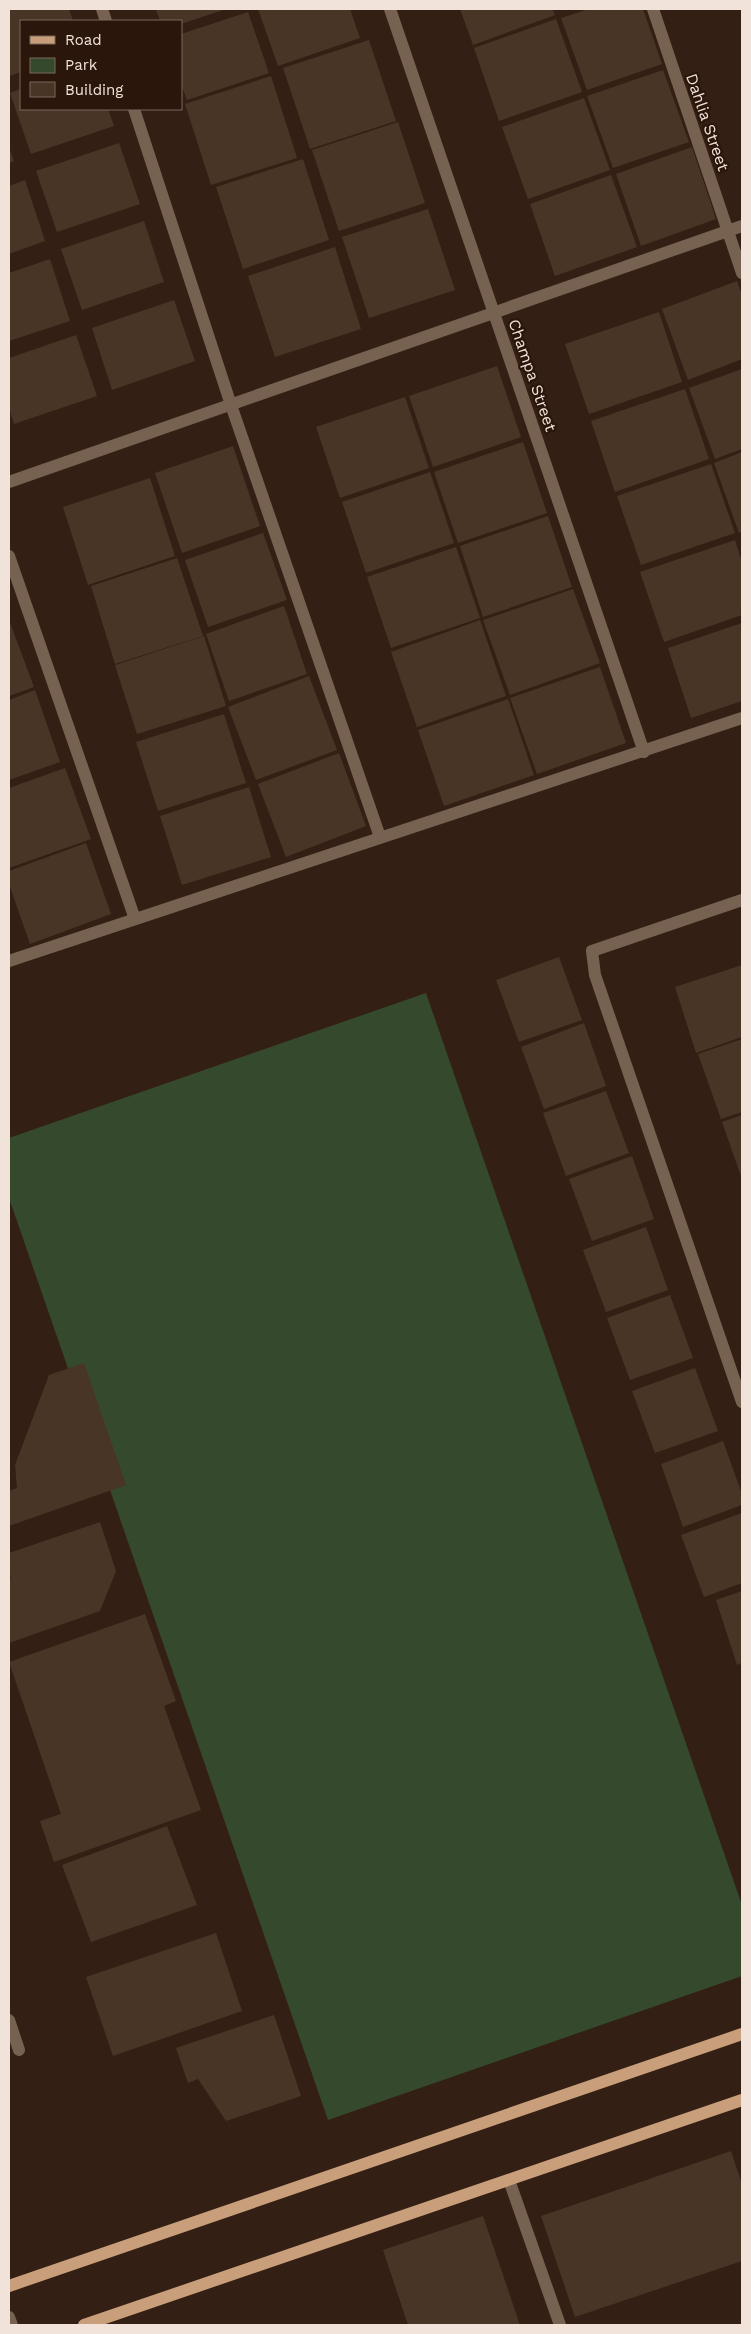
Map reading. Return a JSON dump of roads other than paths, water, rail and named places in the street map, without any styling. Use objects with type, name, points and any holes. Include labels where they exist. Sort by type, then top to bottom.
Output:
[{"type":"main road","points":[[9,2286],[742,2034]]},
{"type":"main road","points":[[84,2325],[742,2100]]},
{"type":"street","name":"Champa Street","points":[[390,9],[644,752]]},
{"type":"street","name":"Dahlia Street","points":[[652,9],[742,273]]},
{"type":"street","points":[[134,110],[231,405],[380,837]]},
{"type":"street","points":[[9,482],[742,226]]},
{"type":"street","points":[[9,556],[135,919]]},
{"type":"street","points":[[9,961],[742,718]]},
{"type":"street","points":[[742,900],[592,951],[595,975],[742,1402]]},
{"type":"street","points":[[9,2020],[19,2050]]},
{"type":"street","points":[[508,2180],[560,2325]]},
{"type":"street","points":[[9,2317],[12,2325]]}]
